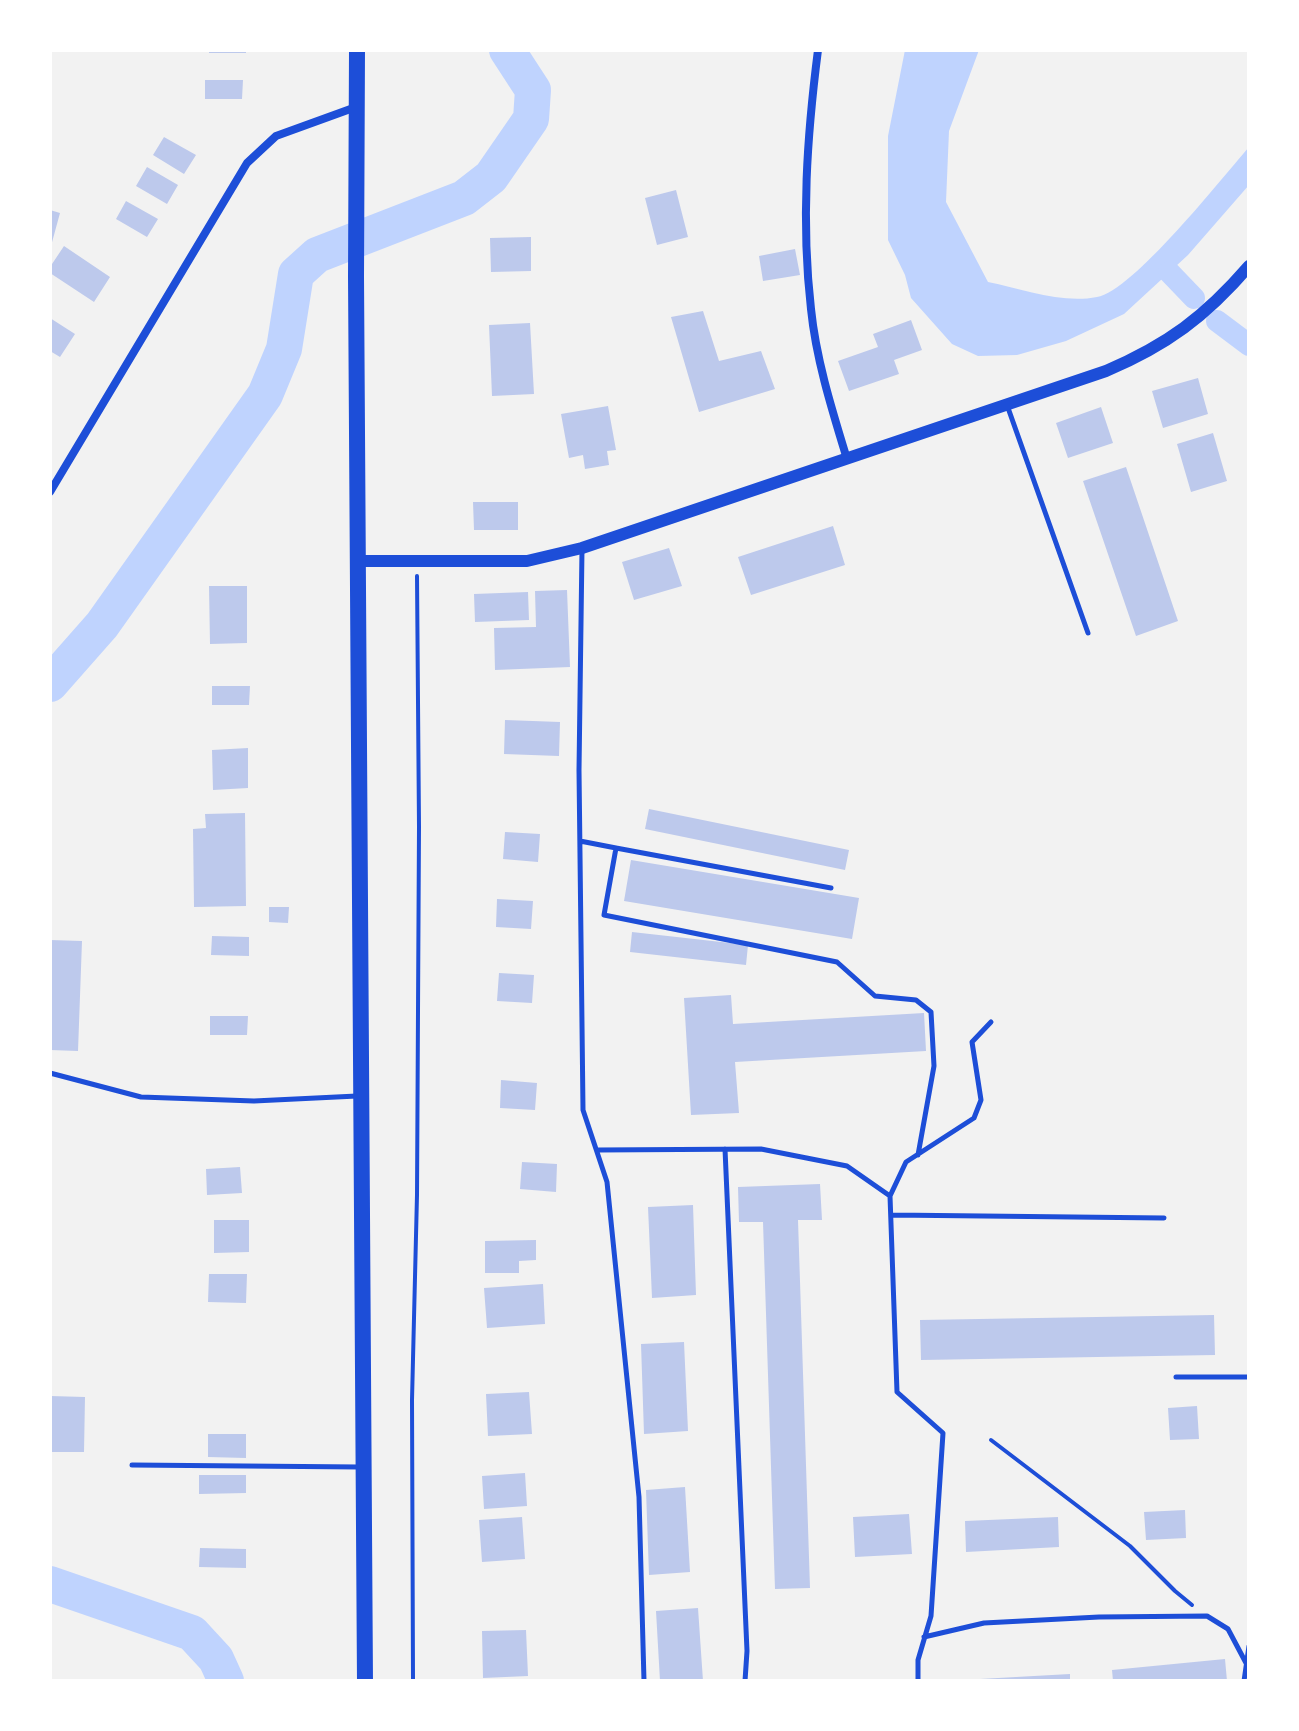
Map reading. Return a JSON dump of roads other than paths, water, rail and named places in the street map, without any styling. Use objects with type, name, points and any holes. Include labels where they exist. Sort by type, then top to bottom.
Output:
[{"type":"highway","points":[[357,50],[365,1681]]},
{"type":"street","points":[[818,50],[806,178],[811,311],[847,459]]},
{"type":"street","points":[[50,492],[247,163],[276,136],[357,107]]},
{"type":"street","points":[[359,561],[527,561],[582,548],[1106,371],[1149,353],[1194,321],[1225,294],[1249,266]]},
{"type":"lane","points":[[1007,405],[1088,633]]},
{"type":"lane","points":[[582,548],[580,841],[583,1110],[607,1182],[639,1497],[644,1681]]},
{"type":"lane","points":[[580,841],[831,888]]},
{"type":"lane","points":[[616,848],[604,915],[837,962],[875,996],[916,1000],[931,1012],[934,1066],[918,1155]]},
{"type":"lane","points":[[918,1681],[918,1660],[931,1616],[943,1433],[897,1392],[890,1196],[906,1162],[974,1118],[981,1100],[972,1042],[991,1022]]},
{"type":"lane","points":[[50,1073],[141,1097],[254,1101],[362,1096]]},
{"type":"lane","points":[[725,1149],[747,1651],[745,1681]]},
{"type":"lane","points":[[597,1150],[761,1149],[847,1166],[890,1196]]},
{"type":"lane","points":[[892,1215],[1164,1218]]},
{"type":"lane","points":[[1176,1377],[1249,1377]]},
{"type":"lane","points":[[132,1465],[364,1467]]},
{"type":"lane","points":[[924,1637],[984,1623],[1207,1616],[1228,1629],[1246,1663]]},
{"type":"lane","points":[[1244,1681],[1249,1646]]},
{"type":"water","points":[[905,50],[979,50],[949,131],[946,202],[988,282],[1070,299],[1097,297],[1132,276],[1154,255],[1249,147],[1249,185],[1188,255],[1124,314],[1066,341],[1017,355],[978,356],[952,344],[911,298],[905,275],[888,240],[888,136]]},
{"type":"waterway","points":[[50,684],[102,625],[265,395],[284,349],[296,274],[317,255],[464,198],[491,177],[531,119],[533,90],[507,50]]},
{"type":"waterway","points":[[1169,272],[1194,298]]},
{"type":"waterway","points":[[1217,321],[1249,345]]},
{"type":"waterway","points":[[50,1584],[192,1633],[216,1659],[226,1681]]}]
